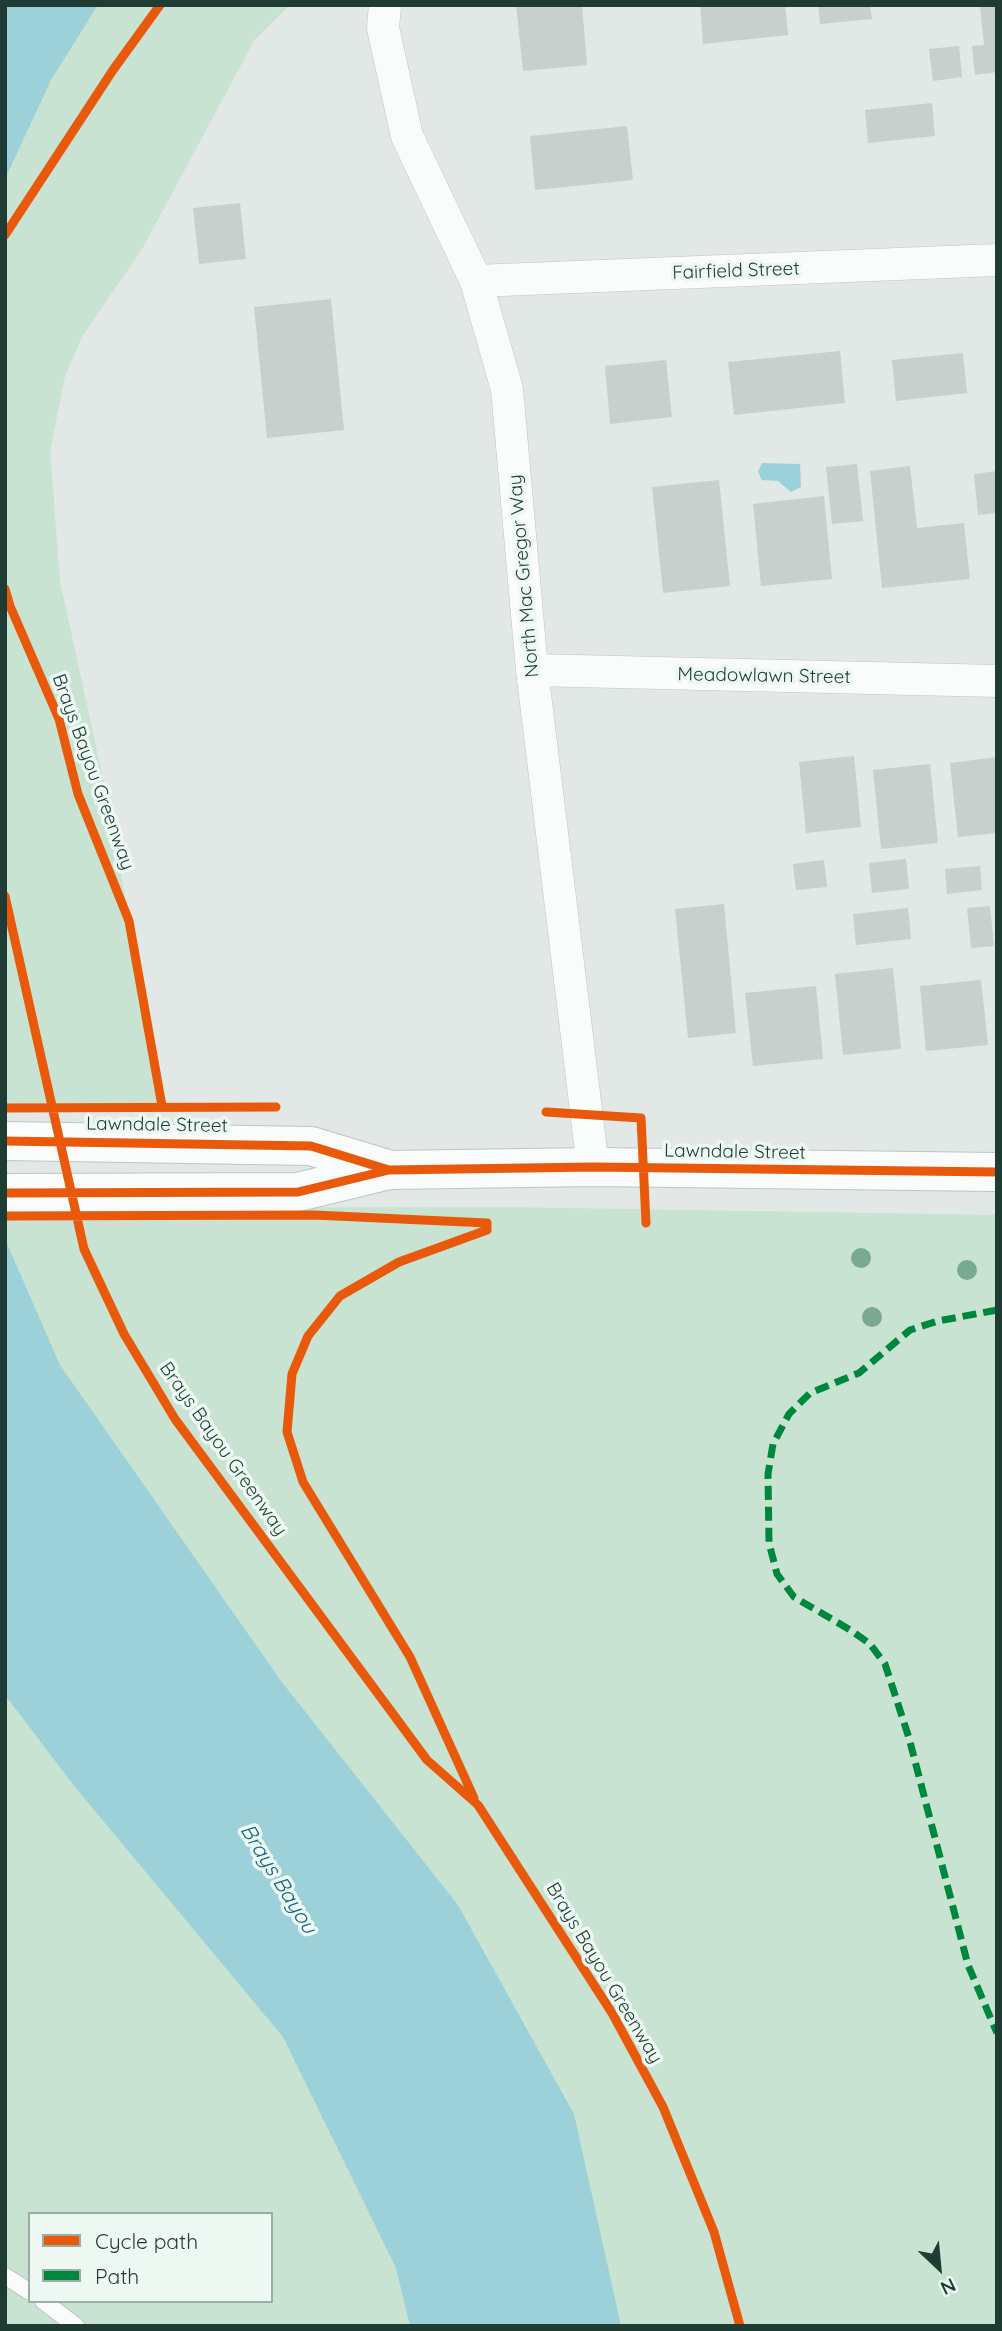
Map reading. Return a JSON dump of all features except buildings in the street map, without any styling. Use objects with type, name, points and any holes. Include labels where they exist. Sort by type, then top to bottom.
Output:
[{"type":"main road","name":"Lawndale Street","points":[[5,1140],[311,1146],[388,1170]]},
{"type":"main road","name":"Lawndale Street","points":[[5,1193],[298,1192],[388,1170],[593,1167],[997,1172]]},
{"type":"street","name":"North Mac Gregor Way","points":[[385,5],[383,29],[407,136],[476,281],[507,389],[532,670],[593,1167]]},
{"type":"street","name":"Fairfield Street","points":[[476,281],[997,260]]},
{"type":"street","name":"Meadowlawn Street","points":[[532,670],[997,681]]},
{"type":"lane","points":[[5,2276],[28,2291]]},
{"type":"lane","points":[[46,2303],[76,2326]]},
{"type":"green space","points":[[5,5],[290,5],[254,41],[141,251],[83,335],[65,376],[50,451],[60,581],[109,807],[162,1106],[5,1106]]},
{"type":"green space","points":[[503,1207],[997,1215],[997,2326],[5,2326],[5,1208]]},
{"type":"water","points":[[5,5],[98,5],[51,80],[5,179]]},
{"type":"water","points":[[762,463],[800,464],[801,487],[791,492],[778,481],[762,480],[758,472]]},
{"type":"water","name":"Brays Bayou","points":[[5,1239],[60,1365],[281,1681],[458,1905],[574,2114],[621,2326],[410,2326],[396,2268],[283,2037],[75,1787],[5,1695]]},
{"type":"marked path","points":[[997,1310],[938,1321],[910,1330],[859,1373],[810,1393],[789,1414],[773,1444],[768,1474],[769,1543],[777,1574],[794,1597],[870,1644],[885,1664],[909,1738],[968,1965],[997,2033]]},
{"type":"cycle path","points":[[5,235],[113,70],[160,5]]},
{"type":"cycle path","name":"Brays Bayou Greenway","points":[[5,589],[59,719],[78,794],[129,921],[162,1106]]},
{"type":"cycle path","name":"Brays Bayou Greenway","points":[[5,896],[84,1249],[124,1334],[175,1419],[427,1760],[478,1805],[612,2013],[663,2107],[714,2232],[740,2326]]},
{"type":"cycle path","points":[[5,1108],[276,1107]]},
{"type":"cycle path","points":[[546,1112],[641,1118],[646,1223]]},
{"type":"cycle path","points":[[5,1141],[311,1146],[389,1170]]},
{"type":"cycle path","points":[[5,1193],[298,1192],[389,1170],[593,1167],[997,1172]]},
{"type":"cycle path","points":[[5,1216],[314,1215],[487,1223],[487,1230],[399,1262],[340,1296],[308,1336],[292,1374],[287,1432],[303,1482],[410,1657],[474,1798]]}]
